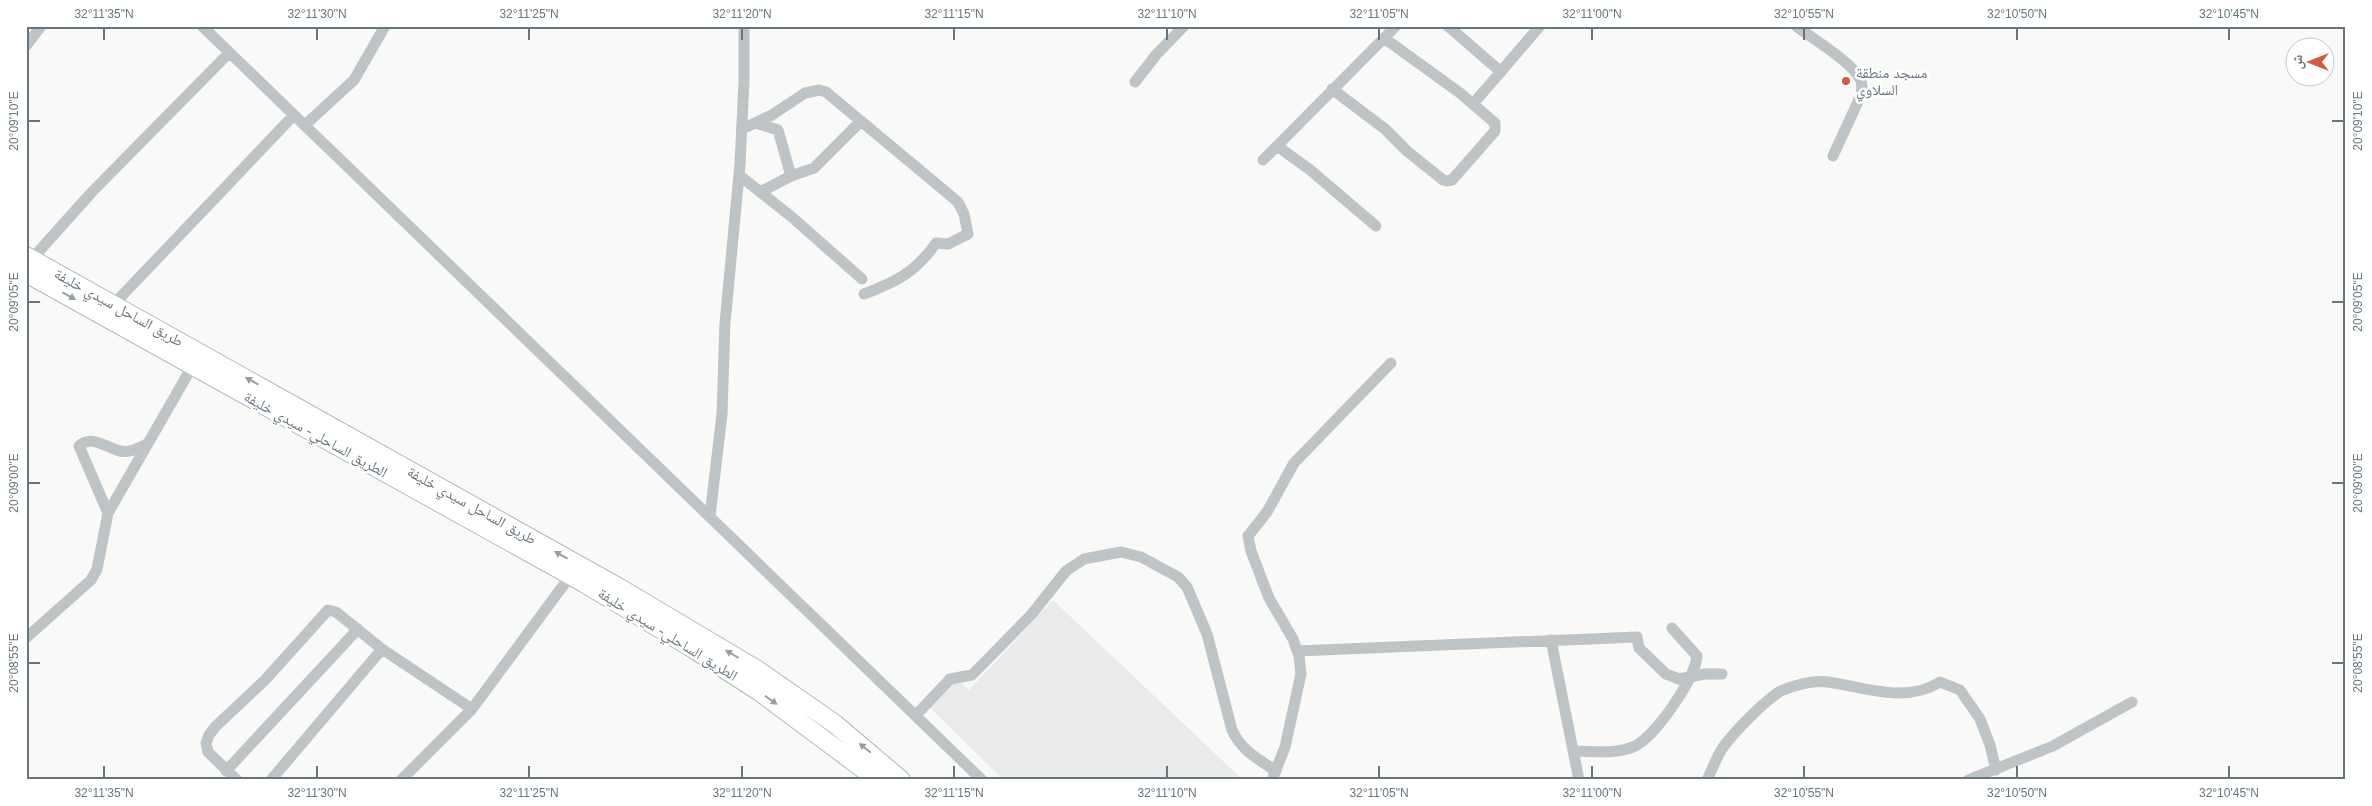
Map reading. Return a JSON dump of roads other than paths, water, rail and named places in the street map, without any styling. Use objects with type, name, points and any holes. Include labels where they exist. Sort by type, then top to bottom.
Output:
[{"type":"highway","name":"طريق الساحل سيدي خليفة","points":[[28,262],[114,304],[618,587],[756,669],[835,724],[901,780]]},
{"type":"highway","name":"الطريق الساحلي- سيدي خليفة","points":[[28,262],[193,365],[571,575],[692,648],[793,715],[878,780]]},
{"type":"street","points":[[26,46],[41,26]]},
{"type":"street","points":[[202,26],[982,780]]},
{"type":"street","points":[[305,125],[354,80],[385,26]]},
{"type":"street","points":[[710,516],[722,414],[725,323],[739,175],[744,26]]},
{"type":"street","points":[[1135,82],[1156,55],[1184,26]]},
{"type":"street","points":[[1262,160],[1396,26]]},
{"type":"street","points":[[1448,26],[1501,72]]},
{"type":"street","points":[[1473,104],[1540,26]]},
{"type":"street","points":[[1796,26],[1850,66],[1860,78],[1862,84],[1861,95],[1833,156]]},
{"type":"street","points":[[1332,89],[1447,181],[1452,180],[1496,126],[1473,104],[1384,38]]},
{"type":"street","points":[[28,262],[91,192],[229,53]]},
{"type":"street","points":[[742,130],[772,115],[805,93],[819,90],[834,98],[860,122],[958,202],[964,214],[968,234],[948,244],[936,243],[924,261],[906,276],[864,294]]},
{"type":"street","points":[[114,304],[294,115]]},
{"type":"street","points":[[760,192],[791,176],[814,168],[860,122]]},
{"type":"street","points":[[756,123],[778,130],[791,176]]},
{"type":"street","points":[[1277,146],[1322,180],[1376,226]]},
{"type":"street","points":[[739,175],[862,279]]},
{"type":"street","points":[[916,715],[950,679],[972,675],[1031,615],[1066,572],[1084,559],[1121,552],[1148,561],[1178,577],[1187,587],[1207,634],[1232,730],[1237,741],[1274,775],[1285,747],[1301,674],[1297,651],[1284,622],[1269,598],[1251,551],[1248,536],[1267,512],[1294,463],[1390,363]]},
{"type":"street","points":[[26,638],[91,580],[97,569],[108,514],[193,365]]},
{"type":"street","points":[[108,514],[79,446],[84,442],[91,441],[120,451],[130,451],[147,444]]},
{"type":"street","points":[[401,780],[472,709],[571,575]]},
{"type":"street","points":[[237,780],[208,752],[206,743],[216,726],[265,680],[326,611],[336,612],[382,649],[472,709]]},
{"type":"street","points":[[1574,751],[1618,751],[1636,746],[1666,719],[1696,666],[1697,656],[1672,628]]},
{"type":"street","points":[[226,771],[358,629]]},
{"type":"street","points":[[1297,651],[1637,637],[1639,648],[1666,674],[1679,679],[1690,676],[1722,674]]},
{"type":"street","points":[[1551,640],[1579,780]]},
{"type":"street","points":[[271,780],[382,649]]},
{"type":"street","points":[[1707,780],[1722,748],[1749,719],[1781,691],[1808,683],[1826,682],[1888,693],[1930,688],[1940,682],[1960,690],[1980,719],[1990,745],[1996,770]]},
{"type":"street","points":[[1968,780],[1984,777],[2053,746],[2132,702]]},
{"type":"place","name":"مسجد منطقة السلاوي","points":[[1846,81]]}]
